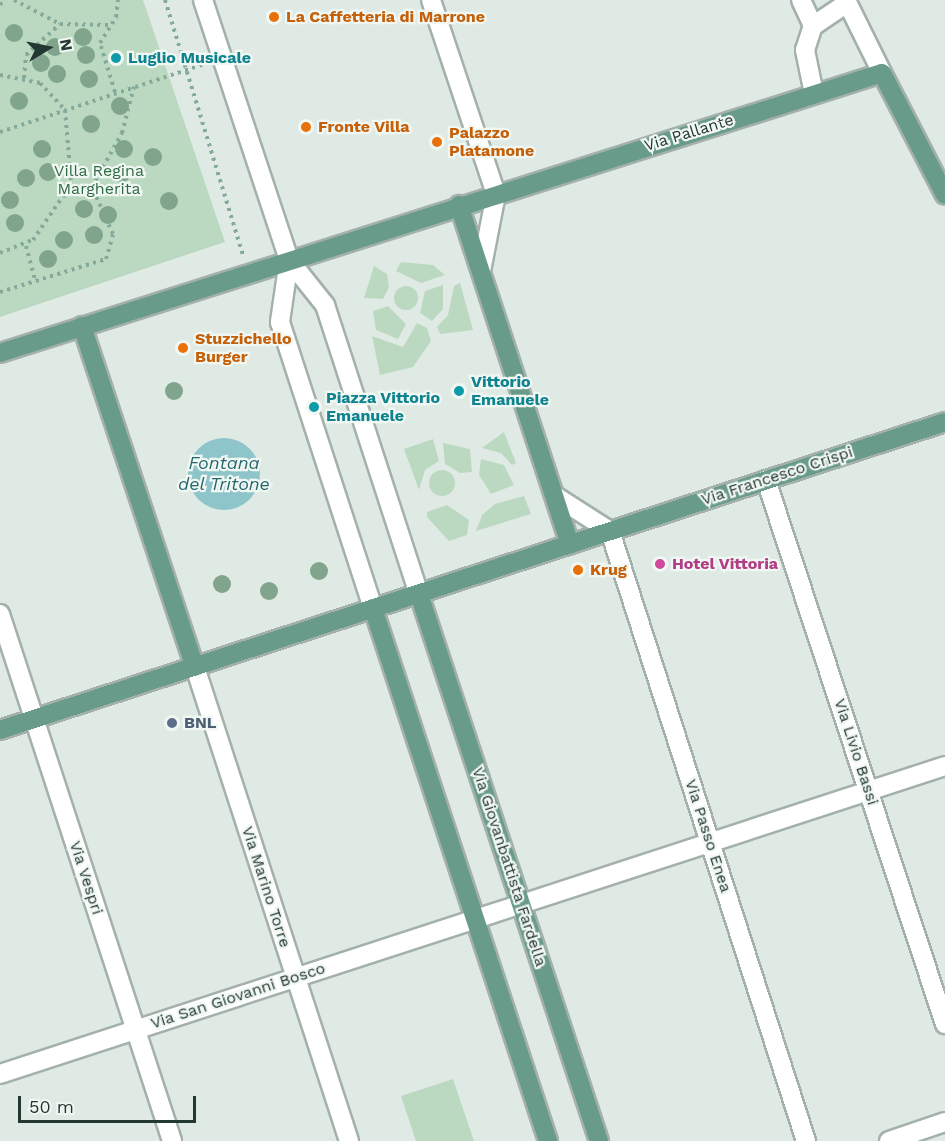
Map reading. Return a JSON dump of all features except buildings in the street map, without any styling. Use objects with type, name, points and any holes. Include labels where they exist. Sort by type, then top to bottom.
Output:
[{"type":"main road","name":"Via Pallante","points":[[0,353],[459,205],[882,73]]},
{"type":"main road","points":[[882,73],[945,195]]},
{"type":"main road","points":[[459,205],[570,544]]},
{"type":"main road","points":[[82,326],[195,667]]},
{"type":"main road","name":"Via Francesco Crispi","points":[[0,730],[945,422]]},
{"type":"main road","name":"Via Giovanbattista Fardella","points":[[419,594],[599,1141]]},
{"type":"main road","points":[[373,608],[548,1141]]},
{"type":"street","points":[[203,0],[289,260],[324,304],[419,594]]},
{"type":"street","points":[[431,0],[496,194],[481,271]]},
{"type":"street","points":[[801,0],[813,26]]},
{"type":"street","points":[[814,94],[805,50],[813,26],[846,2],[882,73]]},
{"type":"street","points":[[289,260],[280,322],[373,608]]},
{"type":"street","name":"Via Livio Bassi","points":[[766,480],[945,1024]]},
{"type":"street","points":[[555,496],[610,531]]},
{"type":"street","name":"Via Passo Enea","points":[[610,531],[806,1141]]},
{"type":"street","name":"Via Vespri","points":[[0,614],[172,1141]]},
{"type":"street","name":"Via Marino Torre","points":[[195,667],[350,1141]]},
{"type":"street","name":"Via San Giovanni Bosco","points":[[0,1074],[945,766]]},
{"type":"street","points":[[889,1141],[945,1122]]},
{"type":"path","points":[[0,5],[3,0]]},
{"type":"path","points":[[14,0],[60,24],[110,25]]},
{"type":"path","points":[[115,92],[100,43],[110,25],[118,0]]},
{"type":"path","points":[[165,0],[250,272]]},
{"type":"path","points":[[24,78],[26,55],[60,24]]},
{"type":"path","points":[[0,132],[222,58]]},
{"type":"path","points":[[0,75],[24,78],[50,90],[65,110],[72,191]]},
{"type":"path","points":[[0,253],[26,246],[54,203],[72,191],[92,187],[122,133],[134,87]]},
{"type":"path","points":[[0,292],[106,258],[112,249],[113,234],[92,187]]},
{"type":"path","points":[[26,246],[35,280]]},
{"type":"green space","name":"Villa Regina Margherita","points":[[0,0],[143,0],[225,242],[0,317]]},
{"type":"green space","points":[[401,262],[433,265],[445,275],[421,283],[396,271]]},
{"type":"green space","points":[[374,266],[387,274],[389,287],[383,299],[364,298]]},
{"type":"green space","points":[[460,283],[473,330],[440,334],[437,327],[448,315],[454,286]]},
{"type":"green space","points":[[443,285],[443,309],[432,321],[420,313],[425,291]]},
{"type":"green space","points":[[406,286],[415,289],[418,298],[415,307],[406,310],[397,307],[394,298],[397,289]]},
{"type":"green space","points":[[388,306],[406,324],[398,339],[376,330],[373,311]]},
{"type":"green space","points":[[417,323],[427,328],[431,341],[413,367],[380,375],[372,336],[403,347]]},
{"type":"green space","points":[[504,432],[516,463],[512,465],[501,453],[482,448]]},
{"type":"green space","points":[[433,439],[439,461],[425,470],[419,490],[404,449]]},
{"type":"green space","points":[[443,443],[470,449],[472,472],[460,473],[445,464]]},
{"type":"green space","points":[[481,459],[504,465],[514,485],[491,494],[479,475]]},
{"type":"green space","points":[[442,470],[451,474],[455,483],[451,492],[442,496],[433,492],[429,483],[433,474]]},
{"type":"green space","points":[[524,496],[531,514],[476,531],[482,515],[495,504]]},
{"type":"green space","points":[[447,505],[469,520],[467,535],[449,541],[427,517],[427,512]]},
{"type":"green space","points":[[453,1079],[474,1141],[416,1141],[401,1096]]},
{"type":"water","name":"Fontana del Tritone","points":[[224,438],[244,444],[254,454],[260,474],[254,494],[244,504],[224,510],[204,504],[194,494],[188,474],[194,454],[204,444]]},
{"type":"place","name":"La Caffetteria di Marrone","points":[[274,17]]},
{"type":"place","name":"Luglio Musicale","points":[[116,58]]},
{"type":"place","name":"Fronte Villa","points":[[306,127]]},
{"type":"place","name":"Palazzo Platamone","points":[[437,142]]},
{"type":"place","name":"Stuzzichello Burger","points":[[183,348]]},
{"type":"place","name":"Vittorio Emanuele","points":[[459,391]]},
{"type":"place","name":"Piazza Vittorio Emanuele","points":[[314,407]]},
{"type":"place","name":"Hotel Vittoria","points":[[660,564]]},
{"type":"place","name":"Krug","points":[[578,570]]},
{"type":"place","name":"BNL","points":[[172,723]]}]
